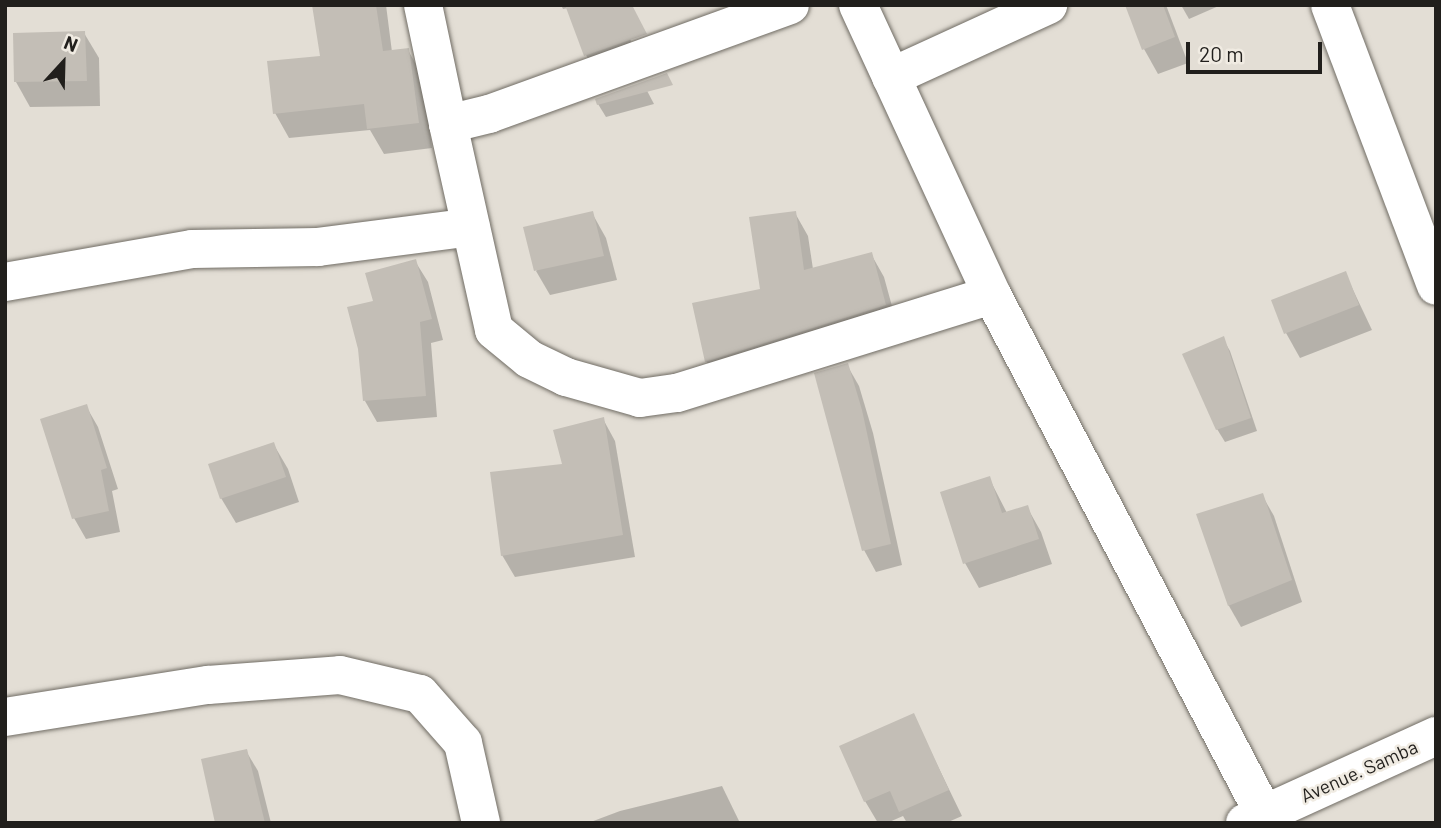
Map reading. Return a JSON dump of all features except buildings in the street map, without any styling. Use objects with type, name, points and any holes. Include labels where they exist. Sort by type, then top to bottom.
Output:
[{"type":"street","points":[[423,5],[495,330],[528,359],[566,377],[640,398],[677,393],[992,295]]},
{"type":"street","points":[[448,124],[489,114],[790,5]]},
{"type":"street","points":[[858,5],[992,295],[1254,818]]},
{"type":"street","points":[[891,77],[1048,5]]},
{"type":"street","points":[[1329,5],[1436,286]]},
{"type":"street","points":[[5,282],[192,250],[317,247],[471,227]]},
{"type":"street","points":[[5,717],[208,684],[340,675],[420,694],[463,743],[481,823]]},
{"type":"street","name":"Avenue. Samba","points":[[1254,818],[1436,736]]}]
